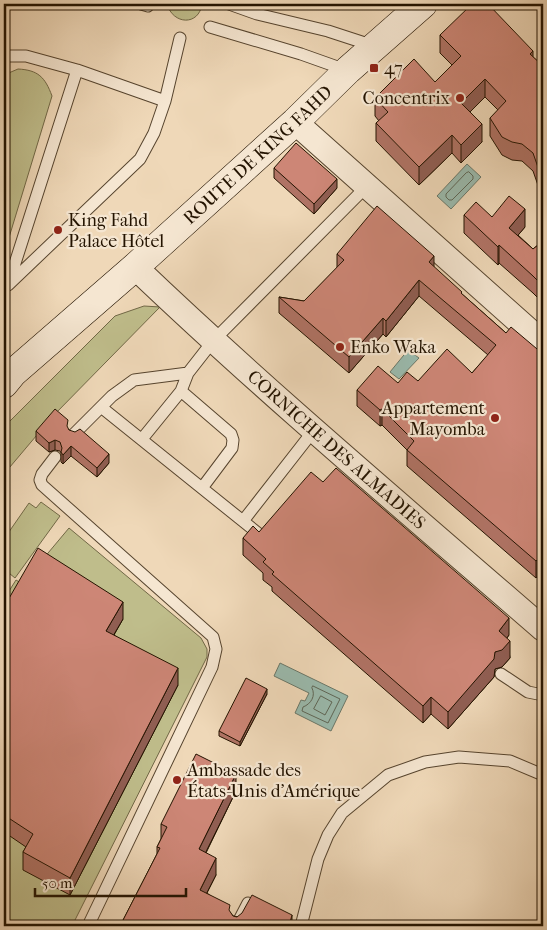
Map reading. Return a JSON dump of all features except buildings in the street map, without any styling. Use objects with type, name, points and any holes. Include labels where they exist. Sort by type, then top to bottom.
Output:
[{"type":"street","name":"ROUTE DE KING FAHD","points":[[4,384],[13,373],[136,267],[295,122],[348,70],[423,4]]},
{"type":"street","points":[[295,122],[543,344]]},
{"type":"street","name":"CORNICHE DES ALMADIES","points":[[136,267],[213,341],[543,629]]},
{"type":"lane","points":[[229,4],[257,14],[328,31],[375,47]]},
{"type":"lane","points":[[210,27],[348,70]]},
{"type":"lane","points":[[6,286],[140,159],[154,133],[165,101],[180,38]]},
{"type":"lane","points":[[4,56],[26,56],[77,70],[165,101]]},
{"type":"lane","points":[[6,286],[77,70]]},
{"type":"lane","points":[[142,440],[181,391],[188,373],[213,341],[367,186]]},
{"type":"lane","points":[[74,434],[112,396],[134,380],[188,373]]},
{"type":"lane","points":[[181,391],[231,434],[233,440],[232,448],[202,488]]},
{"type":"lane","points":[[101,407],[259,534]]},
{"type":"lane","points":[[243,521],[314,430]]},
{"type":"lane","points":[[55,457],[42,474],[40,480],[42,485],[213,637],[216,649],[212,667],[88,926]]},
{"type":"lane","points":[[501,674],[528,692],[543,695]]},
{"type":"lane","points":[[301,926],[318,859],[328,835],[342,813],[388,775],[425,762],[459,757],[510,762],[543,775]]},
{"type":"lane","points":[[236,926],[248,903]]},
{"type":"shaded area","points":[[167,4],[202,4],[196,16],[186,20],[175,16]]},
{"type":"shaded area","points":[[18,69],[31,71],[40,76],[47,84],[52,96],[4,254],[4,75]]},
{"type":"shaded area","points":[[144,306],[160,307],[53,416],[4,474],[4,427],[115,316]]},
{"type":"shaded area","points":[[41,502],[60,516],[15,578],[4,569],[4,539],[29,503],[36,508]]},
{"type":"shaded area","points":[[69,528],[201,638],[207,649],[207,657],[72,926],[4,926],[4,599],[16,580],[26,586],[38,565]]},
{"type":"water","points":[[467,164],[481,177],[451,209],[437,196]]},
{"type":"water","points":[[408,350],[419,358],[399,379],[390,372]]},
{"type":"water","points":[[280,663],[348,696],[331,731],[295,713],[301,700],[305,701],[309,693],[274,676]]},
{"type":"place","name":"47","points":[[374,68]]},
{"type":"place","name":"Concentrix","points":[[460,98]]},
{"type":"place","name":"King Fahd Palace Hôtel","points":[[58,230]]},
{"type":"place","name":"Enko Waka","points":[[340,347]]},
{"type":"place","name":"Appartement Mayomba","points":[[495,418]]},
{"type":"place","name":"Ambassade des États-Unis d'Amérique","points":[[177,780]]}]
